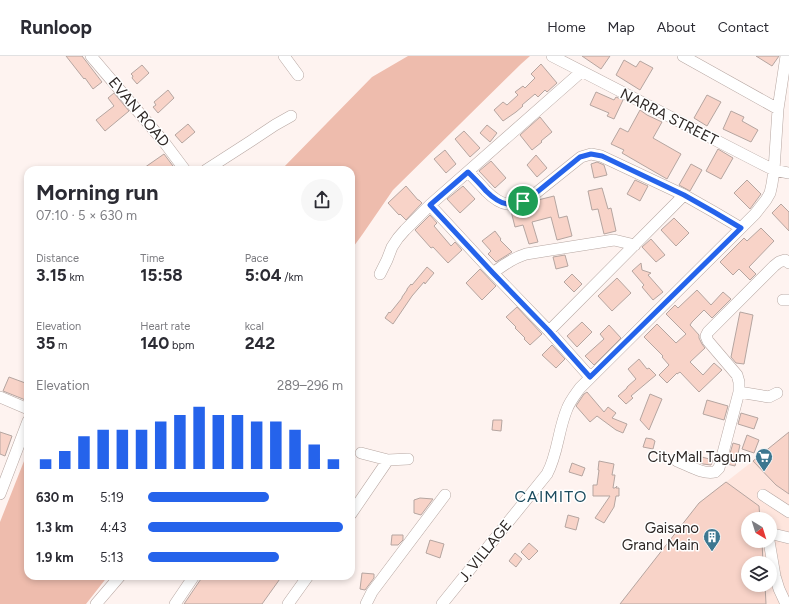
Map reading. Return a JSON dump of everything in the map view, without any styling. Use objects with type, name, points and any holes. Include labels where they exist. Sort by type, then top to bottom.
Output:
[{"type":"street","name":"EVAN ROAD","points":[[91,56],[160,137],[182,166]]},
{"type":"street","points":[[284,56],[298,75]]},
{"type":"street","name":"NARRA STREET","points":[[552,56],[774,170],[789,173]]},
{"type":"street","points":[[683,56],[778,109]]},
{"type":"street","name":"J. VILLAGE","points":[[442,604],[547,474],[554,460],[567,409],[572,398],[590,377],[741,228],[766,200],[770,193],[774,170],[778,109],[786,56]]},
{"type":"street","points":[[380,274],[392,247],[398,238],[430,205],[581,72]]},
{"type":"street","points":[[212,166],[291,116]]},
{"type":"street","points":[[468,172],[494,198],[502,203],[512,204],[531,197],[580,157],[591,154],[602,156],[684,195],[741,228]]},
{"type":"street","points":[[549,331],[684,195]]},
{"type":"street","points":[[430,205],[549,331],[590,377]]},
{"type":"street","points":[[493,273],[512,260],[526,254],[614,240],[635,245]]},
{"type":"street","points":[[677,461],[709,473],[713,473],[718,470],[739,392],[739,382],[737,375],[706,336],[708,332],[774,266],[785,260],[789,263]]},
{"type":"street","points":[[739,392],[769,397],[777,393]]},
{"type":"street","points":[[0,397],[24,407]]},
{"type":"street","points":[[0,494],[24,431]]},
{"type":"street","points":[[361,453],[388,460],[408,459]]},
{"type":"street","points":[[355,508],[388,460]]},
{"type":"street","points":[[366,604],[372,592],[446,495]]},
{"type":"street","points":[[763,495],[789,512]]},
{"type":"street","points":[[777,535],[789,538]]},
{"type":"street","points":[[770,548],[775,576],[786,604]]},
{"type":"street","points":[[96,604],[117,580]]},
{"type":"street","points":[[175,604],[191,580]]},
{"type":"street","points":[[288,604],[305,580]]},
{"type":"shaded area","points":[[408,56],[530,56],[393,190],[355,245],[355,166],[285,166],[372,77]]},
{"type":"shaded area","name":"Gaisano Grand Main","points":[[789,432],[789,604],[621,604],[699,503]]},
{"type":"shaded area","points":[[24,461],[24,580],[105,580],[86,604],[0,604],[0,522]]},
{"type":"building","points":[[66,56],[82,56],[102,82],[93,89]]},
{"type":"building","points":[[582,56],[610,56],[601,69]]},
{"type":"building","points":[[756,56],[779,56],[772,66]]},
{"type":"building","points":[[624,60],[636,67],[640,61],[653,68],[640,90],[616,75]]},
{"type":"building","points":[[541,64],[557,83],[547,92],[545,90],[538,97],[535,94],[516,112],[503,121],[494,110],[503,102],[507,105],[518,95],[515,92],[523,86],[525,88],[535,78],[531,74]]},
{"type":"building","points":[[142,65],[149,73],[137,84],[132,78],[133,76],[131,74]]},
{"type":"building","points":[[168,90],[174,98],[158,113],[153,107],[156,105],[154,102]]},
{"type":"building","points":[[596,92],[614,100],[616,97],[623,100],[614,119],[607,116],[609,113],[590,105]]},
{"type":"building","points":[[114,93],[129,111],[105,131],[96,120],[114,106],[108,98]]},
{"type":"building","points":[[707,95],[721,102],[707,126],[694,118]]},
{"type":"building","points":[[640,110],[662,122],[653,138],[681,154],[667,179],[622,153],[624,150],[611,144],[620,128],[628,132]]},
{"type":"building","points":[[731,111],[744,117],[742,121],[758,130],[751,142],[723,129]]},
{"type":"building","points":[[540,117],[552,132],[532,150],[520,135]]},
{"type":"building","points":[[188,124],[195,132],[182,143],[175,135]]},
{"type":"building","points":[[487,125],[497,133],[490,142],[480,133]]},
{"type":"building","points":[[464,131],[480,148],[470,157],[455,139]]},
{"type":"building","points":[[718,149],[733,158],[721,179],[706,171]]},
{"type":"building","points":[[445,150],[456,164],[446,173],[434,159]]},
{"type":"building","points":[[164,154],[173,166],[147,166]]},
{"type":"building","points":[[536,155],[547,168],[537,177],[527,165]]},
{"type":"building","points":[[491,161],[506,178],[495,188],[479,171]]},
{"type":"building","points":[[597,162],[604,165],[607,175],[594,178],[591,164]]},
{"type":"building","points":[[691,164],[702,170],[690,191],[679,185]]},
{"type":"building","points":[[635,180],[648,186],[640,201],[627,194]]},
{"type":"building","points":[[747,180],[761,194],[750,209],[734,193]]},
{"type":"building","points":[[406,186],[422,203],[406,220],[388,203]]},
{"type":"building","points":[[463,186],[475,199],[460,213],[447,199]]},
{"type":"building","points":[[602,188],[608,209],[611,208],[616,231],[604,234],[598,209],[592,210],[588,191]]},
{"type":"building","points":[[554,196],[559,218],[567,216],[572,236],[557,240],[551,217],[532,222],[538,242],[529,244],[523,225],[515,227],[511,211],[521,209],[538,200]]},
{"type":"building","points":[[781,204],[789,212],[789,231],[772,213]]},
{"type":"building","points":[[430,215],[437,223],[434,226],[451,246],[455,242],[462,250],[448,263],[433,247],[431,248],[415,230]]},
{"type":"building","points":[[674,218],[689,233],[676,246],[661,230]]},
{"type":"building","points":[[761,228],[774,241],[749,267],[756,274],[750,280],[739,269],[733,275],[720,262],[744,238],[747,241]]},
{"type":"building","points":[[495,231],[501,239],[500,240],[512,252],[496,262],[488,254],[491,251],[482,241]]},
{"type":"building","points":[[651,239],[665,255],[656,262],[642,247]]},
{"type":"building","points":[[565,255],[568,266],[556,269],[553,257]]},
{"type":"building","points":[[641,263],[642,270],[651,273],[648,275],[663,292],[653,300],[642,287],[644,285],[632,271]]},
{"type":"building","points":[[427,267],[434,273],[412,296],[393,324],[385,318],[402,298],[411,284],[412,285]]},
{"type":"building","points":[[480,269],[496,286],[482,300],[466,283]]},
{"type":"building","points":[[572,274],[582,284],[574,292],[564,282]]},
{"type":"building","points":[[617,278],[631,293],[612,311],[598,296]]},
{"type":"building","points":[[697,290],[711,305],[723,292],[731,299],[712,318],[704,310],[690,325],[699,335],[699,338],[705,348],[690,362],[703,375],[714,363],[722,370],[699,392],[680,372],[667,383],[659,375],[669,365],[662,357],[663,356],[644,337],[657,324],[676,343],[686,334],[666,314],[675,305],[678,308]]},
{"type":"building","points":[[517,307],[542,334],[530,345],[506,317]]},
{"type":"building","points":[[740,312],[753,315],[744,364],[736,363],[731,357]]},
{"type":"building","points":[[582,322],[592,332],[577,347],[567,336]]},
{"type":"building","points":[[609,325],[621,338],[594,365],[585,356],[604,339],[600,334]]},
{"type":"building","points":[[552,345],[565,359],[556,368],[542,355]]},
{"type":"building","points":[[639,359],[647,369],[649,368],[656,375],[631,396],[633,398],[626,404],[618,396],[636,379],[628,369]]},
{"type":"building","points":[[9,377],[24,383],[24,399],[3,391]]},
{"type":"building","points":[[587,392],[604,412],[608,407],[616,413],[612,418],[627,424],[623,433],[616,430],[597,416],[590,422],[576,406]]},
{"type":"building","points":[[650,394],[662,399],[649,430],[640,420]]},
{"type":"building","points":[[707,400],[728,406],[724,420],[703,414]]},
{"type":"building","points":[[741,413],[758,418],[754,429],[738,424]]},
{"type":"building","points":[[493,420],[502,420],[501,431],[492,430]]},
{"type":"building","points":[[0,432],[12,436],[5,456],[0,454]]},
{"type":"building","points":[[789,432],[789,494],[776,485],[753,461]]},
{"type":"building","points":[[747,435],[759,440],[754,453],[742,449]]},
{"type":"building","points":[[646,438],[655,441],[653,449],[643,447]]},
{"type":"building","points":[[733,443],[740,445],[735,466],[727,464]]},
{"type":"building","points":[[687,453],[713,460],[711,465],[703,464],[686,457]]},
{"type":"building","points":[[599,461],[614,464],[612,475],[615,475],[613,488],[617,486],[616,488],[619,488],[619,496],[616,496],[614,507],[604,523],[595,518],[610,496],[593,496],[593,485],[597,485]]},
{"type":"building","points":[[572,463],[585,468],[582,476],[569,472]]},
{"type":"building","name":"Gaisano Grand Main","points":[[726,482],[759,506],[759,512],[741,512],[741,548],[762,548],[763,556],[741,556],[741,592],[765,592],[766,604],[620,604],[699,503]]},
{"type":"building","points":[[420,498],[433,499],[421,515],[414,513],[414,500]]},
{"type":"building","points":[[568,515],[579,518],[576,530],[565,527]]},
{"type":"building","points":[[392,535],[403,535],[403,540],[398,545],[391,545]]},
{"type":"building","points":[[430,540],[444,544],[440,558],[426,553]]},
{"type":"building","points":[[529,543],[538,551],[529,560],[521,552]]},
{"type":"building","points":[[515,553],[522,559],[516,567],[509,561]]},
{"type":"building","points":[[362,573],[374,574],[374,578],[365,590],[360,589]]},
{"type":"building","points":[[200,580],[279,580],[262,604],[184,604]]},
{"type":"place","name":"CityMall Tagum","points":[[764,472]]},
{"type":"place","name":"Gaisano Grand Main","points":[[712,552]]},
{"type":"district","name":"CAIMITO","points":[[551,496]]},
{"type":"route","points":[[591,154],[602,156],[684,195],[741,228],[590,377],[549,331],[430,205],[468,172],[494,198],[502,203],[512,204],[523,201],[531,197],[580,157],[591,154]]}]
